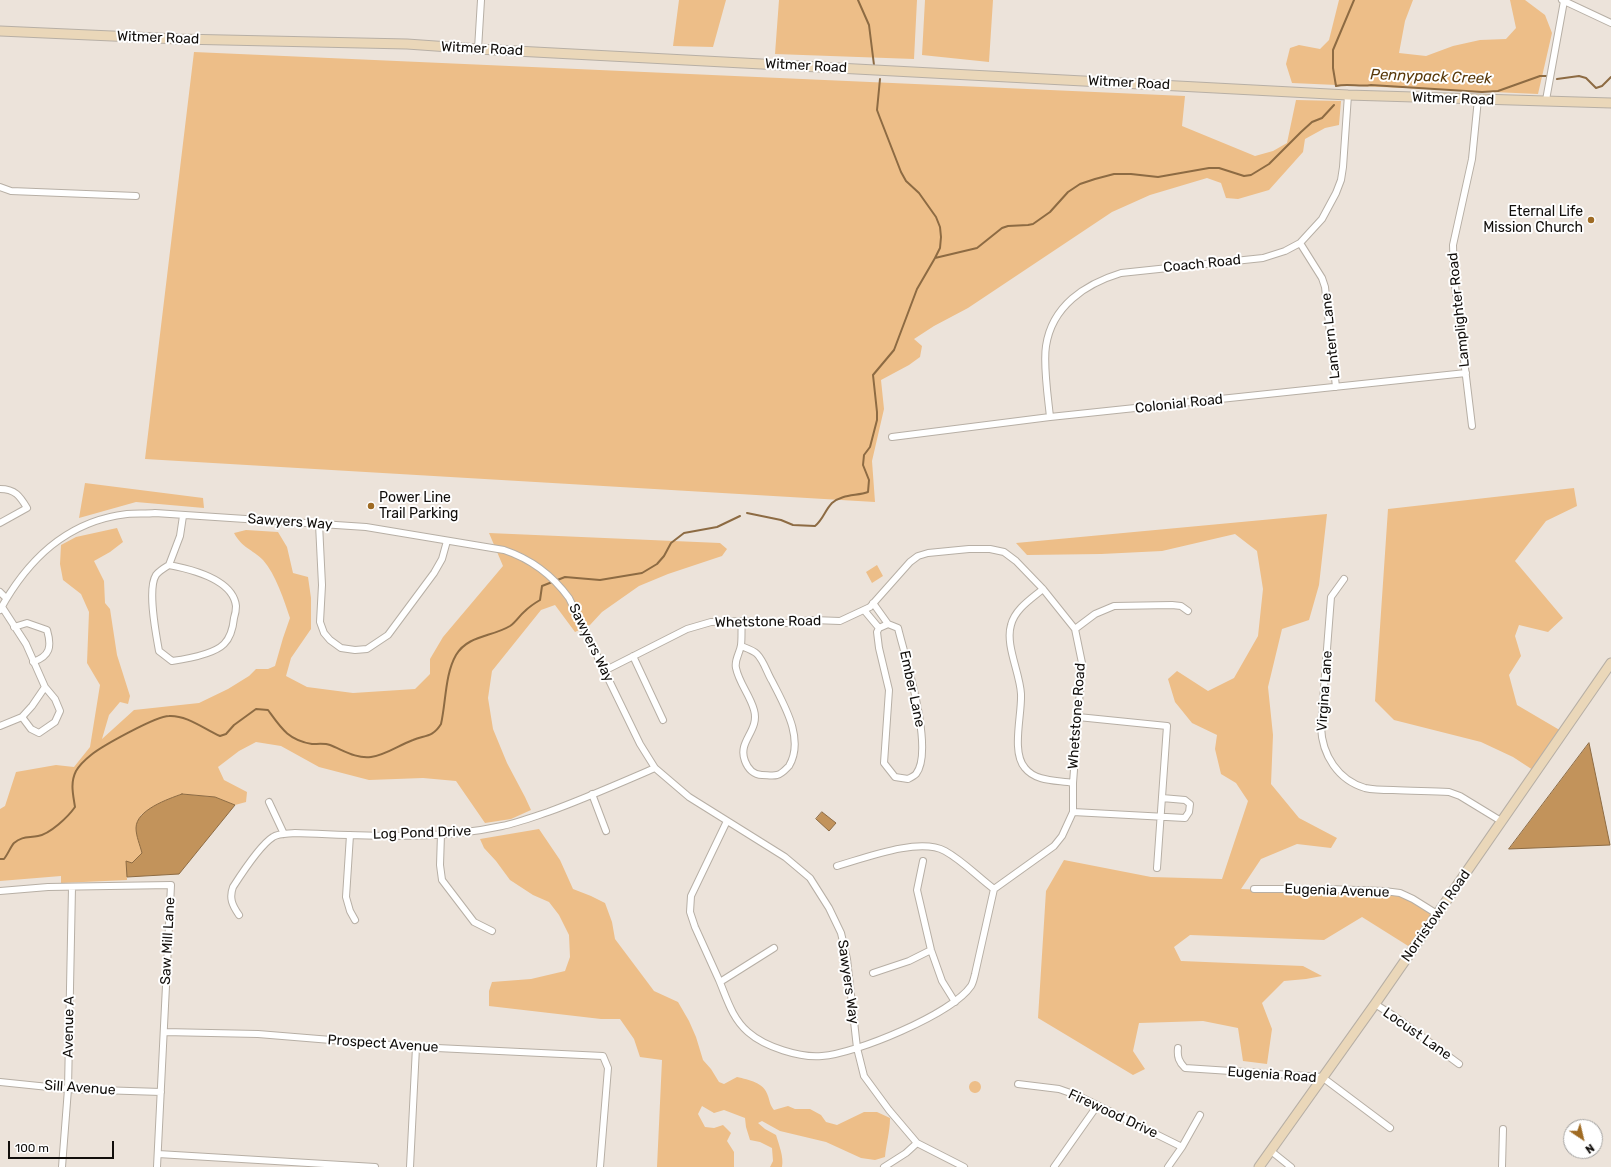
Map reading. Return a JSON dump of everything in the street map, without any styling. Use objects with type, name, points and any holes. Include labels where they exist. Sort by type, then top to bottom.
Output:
[{"type":"street","points":[[478,49],[481,0]]},
{"type":"street","points":[[1546,100],[1563,0],[1611,23]]},
{"type":"street","name":"Witmer Road","points":[[0,31],[179,39],[407,44],[1348,95],[1611,103]]},
{"type":"street","name":"Coach Road","points":[[1050,417],[1046,346],[1060,311],[1066,303],[1081,291],[1103,278],[1121,273],[1263,258],[1285,251],[1300,243],[1322,220],[1336,193],[1343,167],[1348,95]]},
{"type":"street","name":"Lamplighter Road","points":[[1472,426],[1454,277],[1453,245],[1472,159],[1478,99]]},
{"type":"street","points":[[0,187],[11,191],[136,196]]},
{"type":"street","name":"Lantern Lane","points":[[1300,243],[1322,278],[1325,287],[1336,387]]},
{"type":"street","name":"Colonial Road","points":[[892,437],[1050,417],[1466,373]]},
{"type":"street","points":[[0,489],[9,489],[19,494],[27,508],[0,523]]},
{"type":"street","name":"Sawyers Way","points":[[1,608],[6,598],[36,558],[59,539],[86,525],[106,518],[127,514],[155,514],[366,527],[504,550],[520,556],[548,574],[569,598],[640,744],[655,768],[689,797],[785,857],[810,878],[829,908],[842,933],[848,959],[857,1048],[864,1076],[889,1110],[917,1143],[964,1167]]},
{"type":"street","points":[[169,565],[210,577],[221,583],[233,598],[236,606],[232,629],[229,638],[216,650],[172,662],[159,651],[153,612],[154,583],[156,575],[169,565],[180,536],[183,516]]},
{"type":"street","points":[[319,524],[322,585],[320,622],[324,632],[330,640],[341,648],[355,650],[367,649],[388,635],[434,573],[442,559],[447,541]]},
{"type":"street","name":"Whetstone Road","points":[[604,671],[687,629],[711,622],[742,621],[786,623],[814,620],[840,621],[870,607],[910,562],[918,556],[928,553],[969,549],[990,549],[1004,552],[1016,561],[1043,589],[1075,629],[1082,663],[1073,783],[1073,812],[1062,836],[1054,846],[994,889]]},
{"type":"street","name":"Virgina Lane","points":[[1344,579],[1332,597],[1323,704],[1321,736],[1329,759],[1346,777],[1366,788],[1449,792],[1460,796],[1501,821]]},
{"type":"street","points":[[1043,589],[1016,614],[1010,625],[1011,645],[1022,696],[1019,755],[1024,767],[1035,777],[1073,783]]},
{"type":"street","points":[[0,592],[6,598]]},
{"type":"street","name":"Ember Lane","points":[[873,603],[888,624],[898,628],[918,709],[922,740],[921,760],[916,774],[908,779],[895,778],[884,763],[889,690],[879,648],[877,632],[879,628]]},
{"type":"street","points":[[1075,629],[1096,614],[1114,606],[1172,605],[1181,606],[1188,611]]},
{"type":"street","points":[[1,608],[26,644],[45,687],[55,699],[60,711],[55,722],[39,733],[31,729],[22,717]]},
{"type":"street","points":[[864,610],[879,628],[888,624]]},
{"type":"street","points":[[741,646],[757,654],[761,660],[794,729],[795,746],[793,759],[786,769],[778,775],[757,775],[750,769],[745,761],[743,753],[744,744],[754,727],[754,710],[741,683],[735,666],[737,654],[741,646],[742,621]]},
{"type":"street","points":[[14,627],[26,623],[47,630],[50,641],[49,650],[43,658],[33,662]]},
{"type":"street","points":[[633,656],[663,720]]},
{"type":"street","name":"Norristown Road","points":[[1259,1167],[1375,1004],[1611,663]]},
{"type":"street","points":[[0,726],[22,717],[32,706],[45,687]]},
{"type":"street","points":[[1078,717],[1167,726],[1157,868]]},
{"type":"street","name":"Log Pond Drive","points":[[239,915],[231,903],[230,893],[268,840],[274,836],[284,834],[441,834],[502,826],[523,821],[655,768]]},
{"type":"street","points":[[592,794],[606,831]]},
{"type":"street","points":[[1073,812],[1185,818],[1189,812],[1190,804],[1185,800],[1162,798]]},
{"type":"street","points":[[269,802],[284,834]]},
{"type":"street","points":[[727,821],[691,896],[690,912],[695,927],[734,1016],[749,1033],[766,1044],[795,1054],[822,1056],[877,1042],[955,1002],[971,986],[994,889],[950,854],[939,848],[930,846],[911,846],[837,866]]},
{"type":"street","points":[[441,834],[440,865],[442,880],[474,922],[492,931]]},
{"type":"street","points":[[350,835],[346,897],[350,911],[355,920]]},
{"type":"street","points":[[923,861],[917,890],[931,950],[942,981],[955,1002]]},
{"type":"street","name":"Saw Mill Lane","points":[[0,891],[72,887],[171,885],[157,1167]]},
{"type":"street","name":"Avenue A","points":[[62,1167],[68,1089],[72,887]]},
{"type":"street","name":"Eugenia Avenue","points":[[1254,889],[1329,889],[1400,893],[1437,914]]},
{"type":"street","points":[[720,982],[774,948]]},
{"type":"street","points":[[873,973],[909,961],[931,950]]},
{"type":"street","name":"Locust Lane","points":[[1375,1004],[1394,1016],[1459,1064]]},
{"type":"street","name":"Prospect Avenue","points":[[164,1032],[258,1034],[416,1047],[603,1056],[608,1068],[600,1167]]},
{"type":"street","points":[[410,1167],[416,1047]]},
{"type":"street","name":"Eugenia Road","points":[[1178,1048],[1177,1055],[1185,1068],[1322,1077],[1390,1128]]},
{"type":"street","name":"Sill Avenue","points":[[0,1082],[68,1089],[161,1092]]},
{"type":"street","name":"Firewood Drive","points":[[1018,1084],[1059,1089],[1079,1096],[1182,1147]]},
{"type":"street","points":[[1054,1167],[1097,1106]]},
{"type":"street","points":[[1168,1167],[1182,1147],[1200,1115]]},
{"type":"street","points":[[1502,1167],[1503,1129]]},
{"type":"street","points":[[884,1167],[900,1157],[917,1143]]},
{"type":"street","points":[[1271,1151],[1291,1167]]},
{"type":"street","points":[[158,1154],[285,1164],[375,1167]]},
{"type":"shaded area","points":[[679,0],[726,0],[713,47],[673,46]]},
{"type":"shaded area","points":[[779,0],[917,0],[914,59],[775,54]]},
{"type":"shaded area","points":[[925,0],[993,0],[989,62],[922,55]]},
{"type":"shaded area","points":[[1339,0],[1413,0],[1405,21],[1399,53],[1426,56],[1453,46],[1480,40],[1506,39],[1516,28],[1510,0],[1525,0],[1545,15],[1552,33],[1538,94],[1292,83],[1286,64],[1290,48],[1299,45],[1320,49],[1329,40]]},
{"type":"shaded area","points":[[194,52],[1185,96],[1182,126],[1255,156],[1273,151],[1287,143],[1296,100],[1341,101],[1339,125],[1325,128],[1305,139],[1303,152],[1269,190],[1238,199],[1226,198],[1221,183],[1207,178],[1150,195],[1112,212],[968,308],[934,326],[914,339],[922,346],[920,357],[909,365],[881,380],[884,409],[872,461],[875,502],[145,459]]},
{"type":"shaded area","points":[[85,483],[203,498],[204,508],[136,502],[79,518]]},
{"type":"shaded area","points":[[1574,488],[1577,506],[1546,521],[1515,561],[1563,618],[1548,632],[1519,625],[1515,636],[1521,656],[1509,675],[1517,705],[1563,732],[1536,772],[1513,757],[1481,742],[1394,720],[1375,701],[1388,509]]},
{"type":"shaded area","points":[[1327,514],[1319,585],[1309,620],[1282,629],[1268,687],[1273,735],[1271,784],[1299,818],[1337,838],[1331,848],[1297,844],[1261,859],[1241,889],[1408,896],[1435,917],[1413,949],[1362,917],[1324,940],[1190,935],[1174,947],[1181,961],[1303,966],[1322,976],[1284,981],[1262,1003],[1272,1029],[1267,1064],[1243,1061],[1238,1028],[1203,1021],[1139,1023],[1133,1051],[1145,1069],[1133,1075],[1038,1018],[1046,891],[1064,860],[1151,877],[1222,879],[1248,801],[1236,783],[1221,774],[1215,749],[1217,735],[1192,723],[1175,702],[1168,679],[1177,671],[1208,691],[1234,678],[1258,636],[1263,589],[1257,551],[1235,534],[1162,551],[1101,554],[1027,555],[1016,543]]},
{"type":"shaded area","points":[[117,528],[123,542],[110,552],[94,561],[104,581],[105,603],[110,609],[117,655],[130,696],[128,704],[120,702],[109,715],[102,739],[134,710],[199,703],[228,689],[249,676],[256,669],[268,669],[275,666],[290,618],[279,588],[268,566],[259,556],[240,542],[234,533],[246,530],[278,532],[287,547],[293,573],[308,577],[311,598],[311,629],[291,658],[286,676],[307,687],[353,693],[415,689],[430,674],[430,659],[443,637],[503,566],[489,533],[720,543],[727,549],[722,556],[668,574],[639,586],[602,612],[590,625],[575,632],[555,605],[541,610],[492,671],[488,698],[493,729],[507,763],[531,810],[511,819],[485,823],[456,781],[423,778],[369,780],[319,767],[281,746],[256,742],[239,751],[218,767],[224,780],[247,792],[246,802],[235,805],[215,797],[182,794],[162,802],[141,815],[136,827],[142,853],[132,863],[127,862],[127,880],[61,883],[61,876],[0,881],[0,809],[5,806],[16,772],[56,765],[74,767],[90,747],[100,685],[87,663],[89,612],[81,594],[63,580],[60,564],[61,545],[76,537]]},
{"type":"shaded area","points":[[877,565],[883,576],[872,583],[866,572]]},
{"type":"shaded area","points":[[1589,743],[1610,845],[1509,849]]},
{"type":"shaded area","points":[[182,794],[215,797],[235,805],[179,874],[127,877],[126,861],[132,863],[142,853],[137,837],[137,822],[141,816],[154,806]]},
{"type":"shaded area","points":[[822,812],[836,823],[829,831],[816,819]]},
{"type":"shaded area","points":[[539,829],[560,860],[573,889],[605,903],[612,922],[615,939],[654,991],[678,1002],[696,1037],[703,1060],[719,1082],[724,1084],[737,1077],[756,1082],[766,1091],[774,1110],[788,1106],[795,1109],[810,1109],[821,1115],[826,1122],[837,1125],[864,1112],[877,1112],[890,1118],[885,1157],[875,1160],[861,1158],[826,1142],[780,1131],[762,1121],[758,1123],[776,1135],[782,1155],[782,1167],[770,1167],[773,1161],[772,1148],[760,1142],[750,1140],[745,1118],[724,1110],[714,1113],[702,1106],[698,1114],[705,1127],[714,1128],[723,1125],[731,1133],[727,1141],[734,1152],[734,1167],[657,1167],[662,1060],[640,1057],[634,1039],[620,1019],[601,1019],[489,1006],[489,991],[492,982],[531,979],[565,971],[570,957],[569,935],[559,915],[549,902],[533,895],[510,880],[484,848],[480,839]]},
{"type":"shaded area","points":[[977,1081],[980,1082],[980,1092],[973,1093],[970,1092],[969,1085],[970,1082]]},
{"type":"waterway","points":[[858,0],[869,25],[874,65]]},
{"type":"waterway","name":"Pennypack Creek","points":[[1354,0],[1333,50],[1333,68],[1336,86],[1371,85],[1482,92],[1498,91],[1540,76],[1546,76]]},
{"type":"waterway","name":"Pennypack Creek","points":[[1557,79],[1579,76],[1586,78],[1596,88],[1602,86],[1611,77]]},
{"type":"waterway","name":"Pennypack Creek","points":[[747,513],[781,520],[793,525],[815,526],[832,503],[836,500],[868,492],[869,480],[863,465],[864,455],[870,447],[877,420],[873,375],[894,350],[917,289],[940,248],[941,237],[940,227],[936,217],[919,193],[906,181],[901,172],[880,118],[877,110],[880,79]]},
{"type":"waterway","name":"Pennypack Creek","points":[[935,258],[977,248],[1002,228],[1008,226],[1033,224],[1050,212],[1068,192],[1080,184],[1114,174],[1158,177],[1209,168],[1219,168],[1244,176],[1251,175],[1269,164],[1312,122],[1322,118],[1334,105]]},
{"type":"waterway","name":"Pennypack Creek","points":[[0,859],[4,859],[13,844],[17,841],[23,838],[43,835],[72,811],[75,807],[72,789],[74,775],[79,767],[89,757],[129,732],[162,717],[176,716],[189,720],[220,736],[226,734],[234,725],[256,709],[268,710],[281,728],[297,740],[312,744],[328,744],[360,757],[377,756],[408,742],[429,735],[441,724],[452,663],[461,648],[474,640],[510,626],[532,605],[540,600],[542,586],[565,577],[600,580],[642,573],[657,564],[664,556],[671,543],[684,533],[717,527],[740,516]]},
{"type":"place","name":"Eternal Life Mission Church","points":[[1591,220]]},
{"type":"place","name":"Power Line Trail Parking","points":[[371,506]]}]
